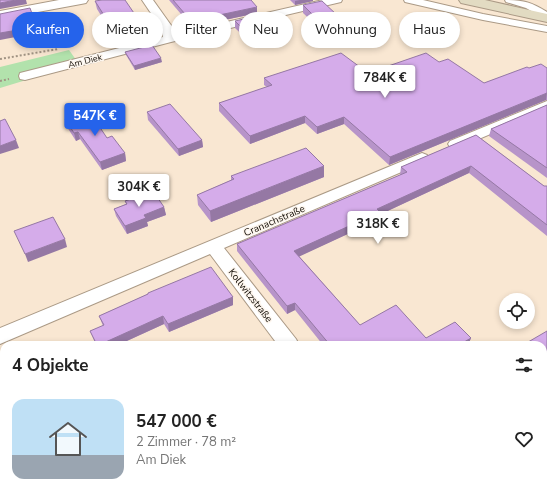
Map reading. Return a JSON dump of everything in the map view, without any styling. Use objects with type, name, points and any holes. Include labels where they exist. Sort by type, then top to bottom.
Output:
[{"type":"main road","points":[[466,0],[514,6],[547,18]]},
{"type":"street","points":[[0,15],[81,0]]},
{"type":"street","points":[[147,0],[167,28],[169,39]]},
{"type":"street","name":"Am Diek","points":[[25,76],[169,39],[337,0]]},
{"type":"street","points":[[409,0],[483,17],[547,29]]},
{"type":"street","points":[[483,17],[510,15],[514,6]]},
{"type":"street","name":"Cranachstraße","points":[[0,336],[213,246],[481,140],[547,105]]},
{"type":"street","name":"Kollwitzstraße","points":[[213,246],[286,341]]},
{"type":"path","points":[[0,59],[58,49],[59,42],[48,6]]},
{"type":"green space","points":[[69,50],[79,64],[0,88],[0,67]]},
{"type":"building","points":[[0,0],[16,0],[0,3]]},
{"type":"building","points":[[125,0],[133,12],[102,12],[95,1]]},
{"type":"building","points":[[173,0],[251,0],[257,7],[231,13],[183,12]]},
{"type":"building","points":[[322,1],[334,12],[310,12],[303,5]]},
{"type":"building","points":[[30,8],[31,12],[12,12],[12,31],[0,33],[0,14]]},
{"type":"building","points":[[140,48],[154,48],[161,58],[134,66],[125,52]]},
{"type":"building","points":[[341,53],[368,73],[426,53],[439,62],[448,59],[484,83],[527,67],[529,68],[541,64],[547,68],[547,93],[390,157],[344,117],[317,127],[305,116],[250,136],[219,103],[272,85],[264,78]]},
{"type":"building","points":[[170,104],[202,140],[178,149],[147,112]]},
{"type":"building","points":[[547,105],[547,168],[491,129]]},
{"type":"building","points":[[89,111],[107,138],[112,136],[125,153],[100,162],[78,132],[74,133],[65,119]]},
{"type":"building","points":[[5,119],[16,140],[0,146],[0,121]]},
{"type":"building","points":[[476,135],[544,186],[547,186],[547,225],[471,166],[377,209],[380,212],[294,251],[360,325],[396,305],[426,338],[455,322],[471,338],[466,341],[327,341],[295,303],[287,306],[237,244],[407,172],[401,167]]},
{"type":"building","points":[[306,148],[324,166],[210,211],[197,195],[234,179],[231,176]]},
{"type":"building","points":[[153,191],[164,207],[144,215],[146,218],[125,226],[114,209],[127,204],[125,201]]},
{"type":"building","points":[[53,217],[65,239],[25,254],[14,231]]},
{"type":"building","points":[[211,267],[233,297],[168,324],[163,316],[108,341],[95,341],[90,331],[104,325],[99,316],[148,293]]},
{"type":"building","points":[[547,331],[547,341],[530,341]]}]
